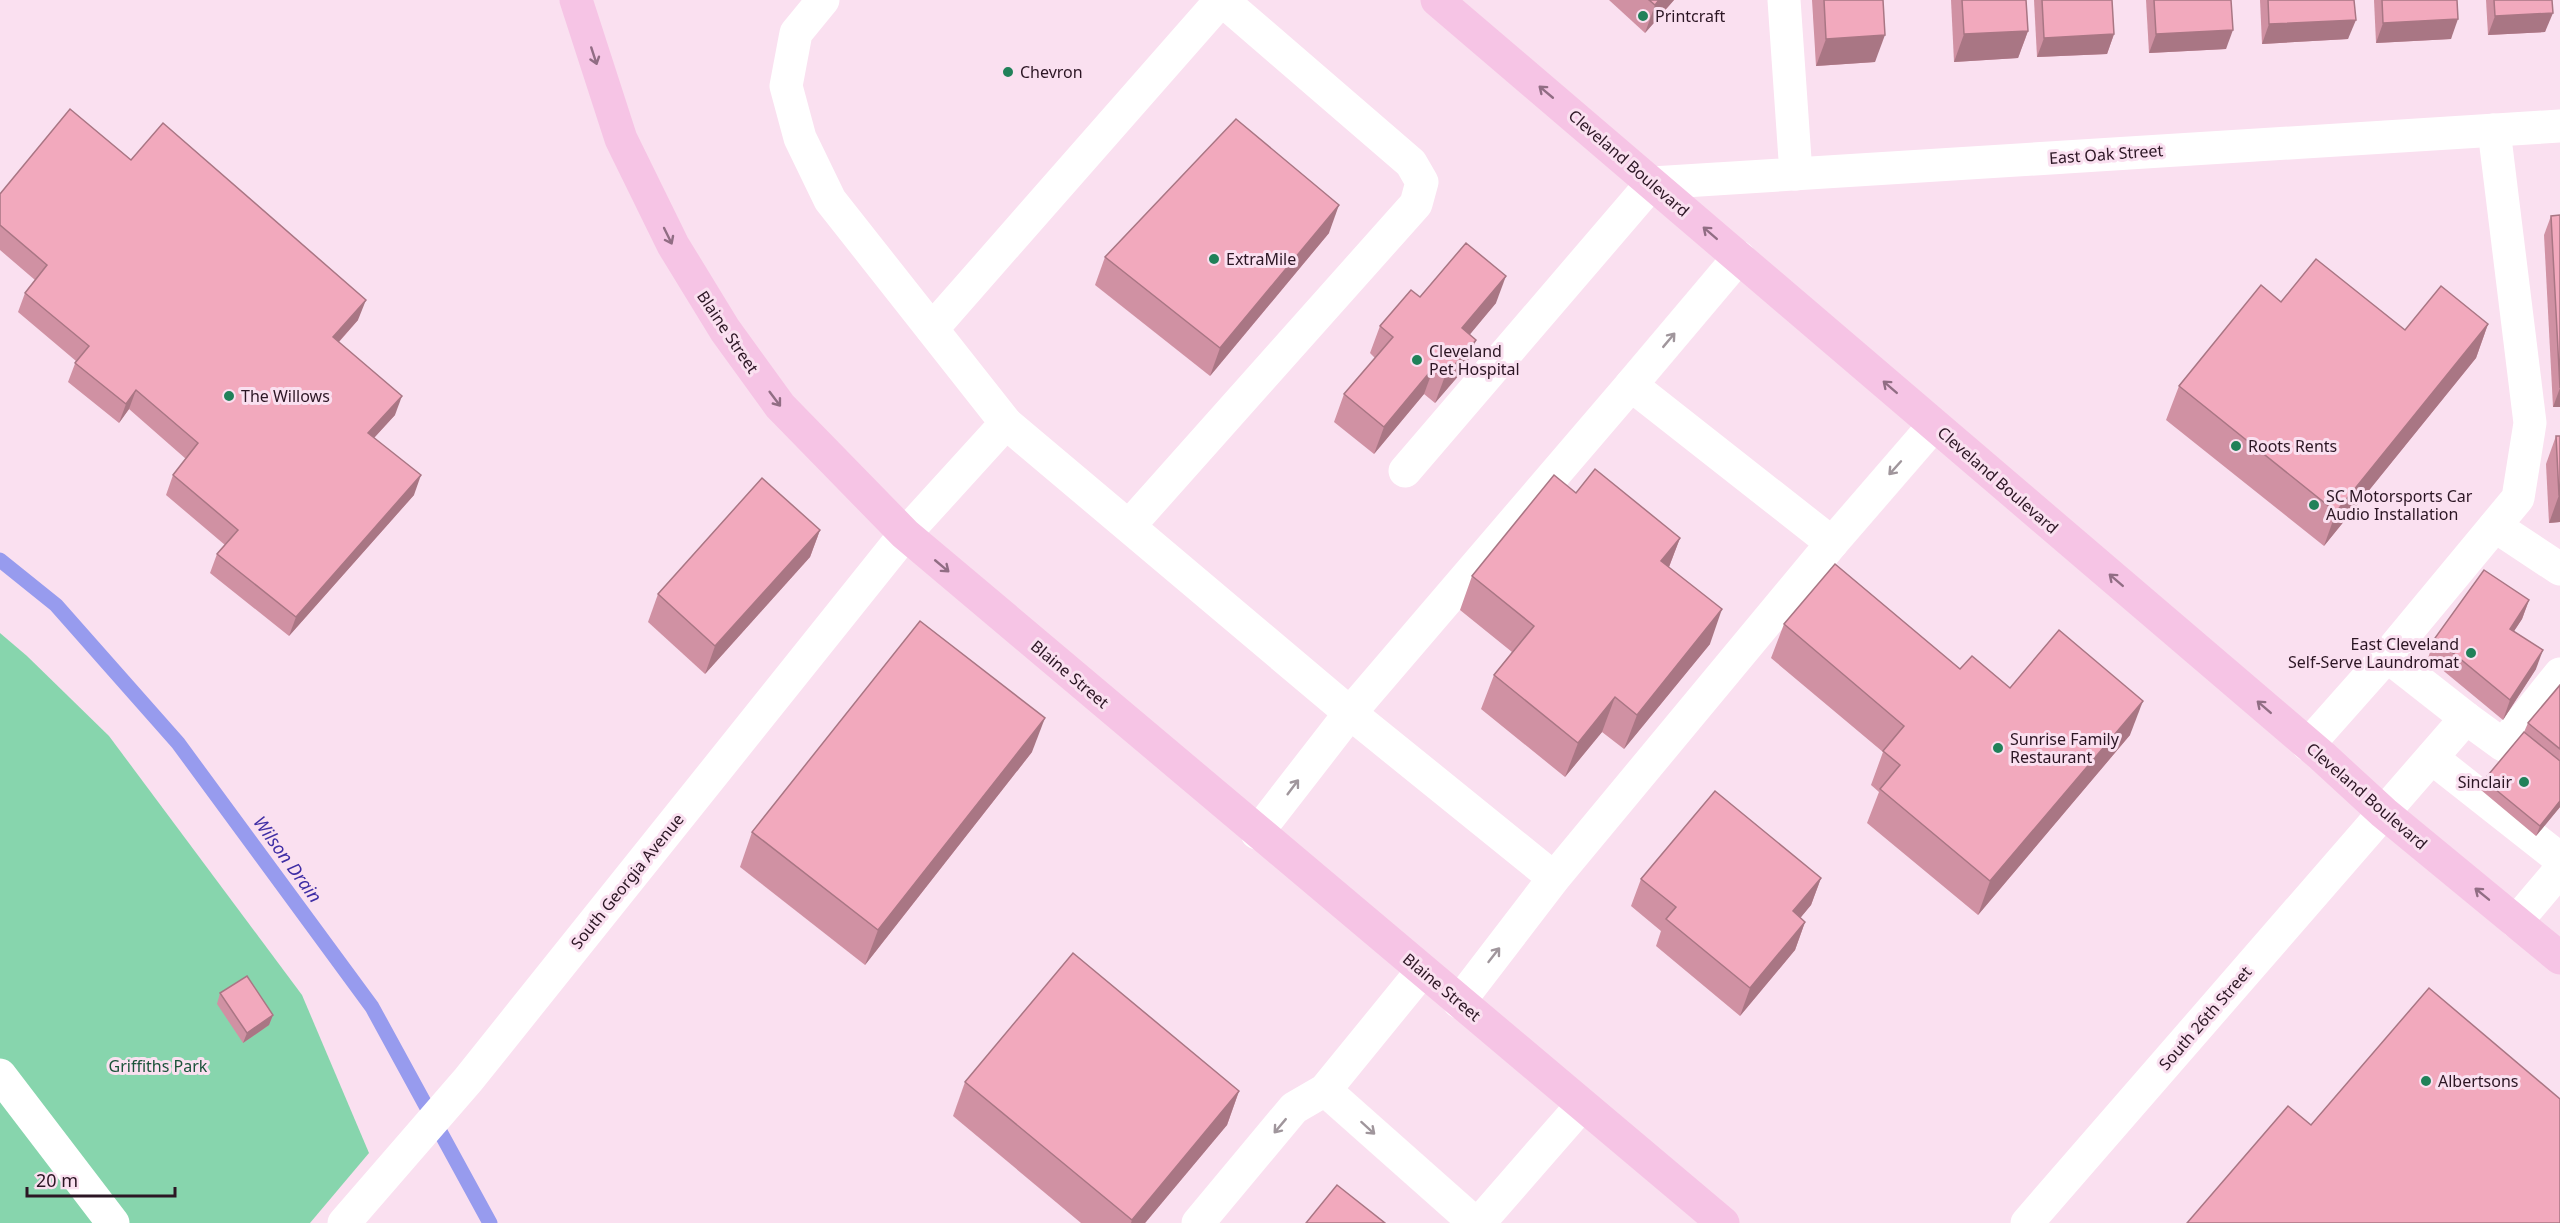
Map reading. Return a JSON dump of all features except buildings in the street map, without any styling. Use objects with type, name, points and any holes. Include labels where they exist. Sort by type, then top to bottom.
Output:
[{"type":"main road","name":"Blaine Street","points":[[576,0],[621,139],[673,245],[725,330],[780,406],[905,534],[1257,833],[1723,1223]]},
{"type":"main road","name":"Cleveland Boulevard","points":[[1437,0],[2308,745],[2384,813],[2560,958]]},
{"type":"street","points":[[823,0],[796,33],[786,86],[800,138],[830,200],[1006,423],[1350,713],[1554,878]]},
{"type":"street","points":[[933,329],[1222,0],[1411,163],[1422,182],[1416,204],[1129,526]]},
{"type":"street","points":[[1784,0],[1796,174]]},
{"type":"street","name":"East Oak Street","points":[[1652,183],[2560,126]]},
{"type":"street","points":[[2308,745],[2387,656],[2518,498],[2530,423],[2494,130]]},
{"type":"street","points":[[1405,471],[1652,183]]},
{"type":"street","points":[[1257,833],[1350,713],[1738,257]]},
{"type":"street","points":[[1631,385],[1832,543]]},
{"type":"street","name":"South Georgia Avenue","points":[[344,1223],[468,1080],[905,534],[1006,423]]},
{"type":"street","points":[[1459,1002],[1554,878],[1832,543],[1935,425]]},
{"type":"street","points":[[2495,526],[2560,570]]},
{"type":"street","points":[[2387,656],[2508,748],[2560,674]]},
{"type":"street","name":"South 26th Street","points":[[2027,1223],[2466,718]]},
{"type":"street","points":[[2432,758],[2560,859]]},
{"type":"street","points":[[2516,922],[2560,870]]},
{"type":"street","points":[[1198,1223],[1294,1108],[1325,1090],[1422,971]]},
{"type":"street","points":[[0,1075],[113,1223]]},
{"type":"street","points":[[1325,1090],[1477,1223],[1582,1105]]},
{"type":"green space","name":"Griffiths Park","points":[[0,633],[27,656],[109,736],[302,995],[369,1153],[310,1223],[0,1223]]},
{"type":"waterway","name":"Wilson Drain","points":[[0,560],[56,605],[178,743],[372,1007],[490,1223]]},
{"type":"place","name":"Printcraft","points":[[1643,16]]},
{"type":"place","name":"Chevron","points":[[1008,72]]},
{"type":"place","name":"ExtraMile","points":[[1214,259]]},
{"type":"place","name":"Cleveland Pet Hospital","points":[[1417,360]]},
{"type":"place","name":"The Willows","points":[[229,396]]},
{"type":"place","name":"Roots Rents","points":[[2236,446]]},
{"type":"place","name":"SC Motorsports Car Audio Installation","points":[[2314,505]]},
{"type":"place","name":"East Cleveland Self-Serve Laundromat","points":[[2471,653]]},
{"type":"place","name":"Sunrise Family Restaurant","points":[[1998,748]]},
{"type":"place","name":"Sinclair","points":[[2524,782]]},
{"type":"place","name":"Albertsons","points":[[2426,1081]]}]
